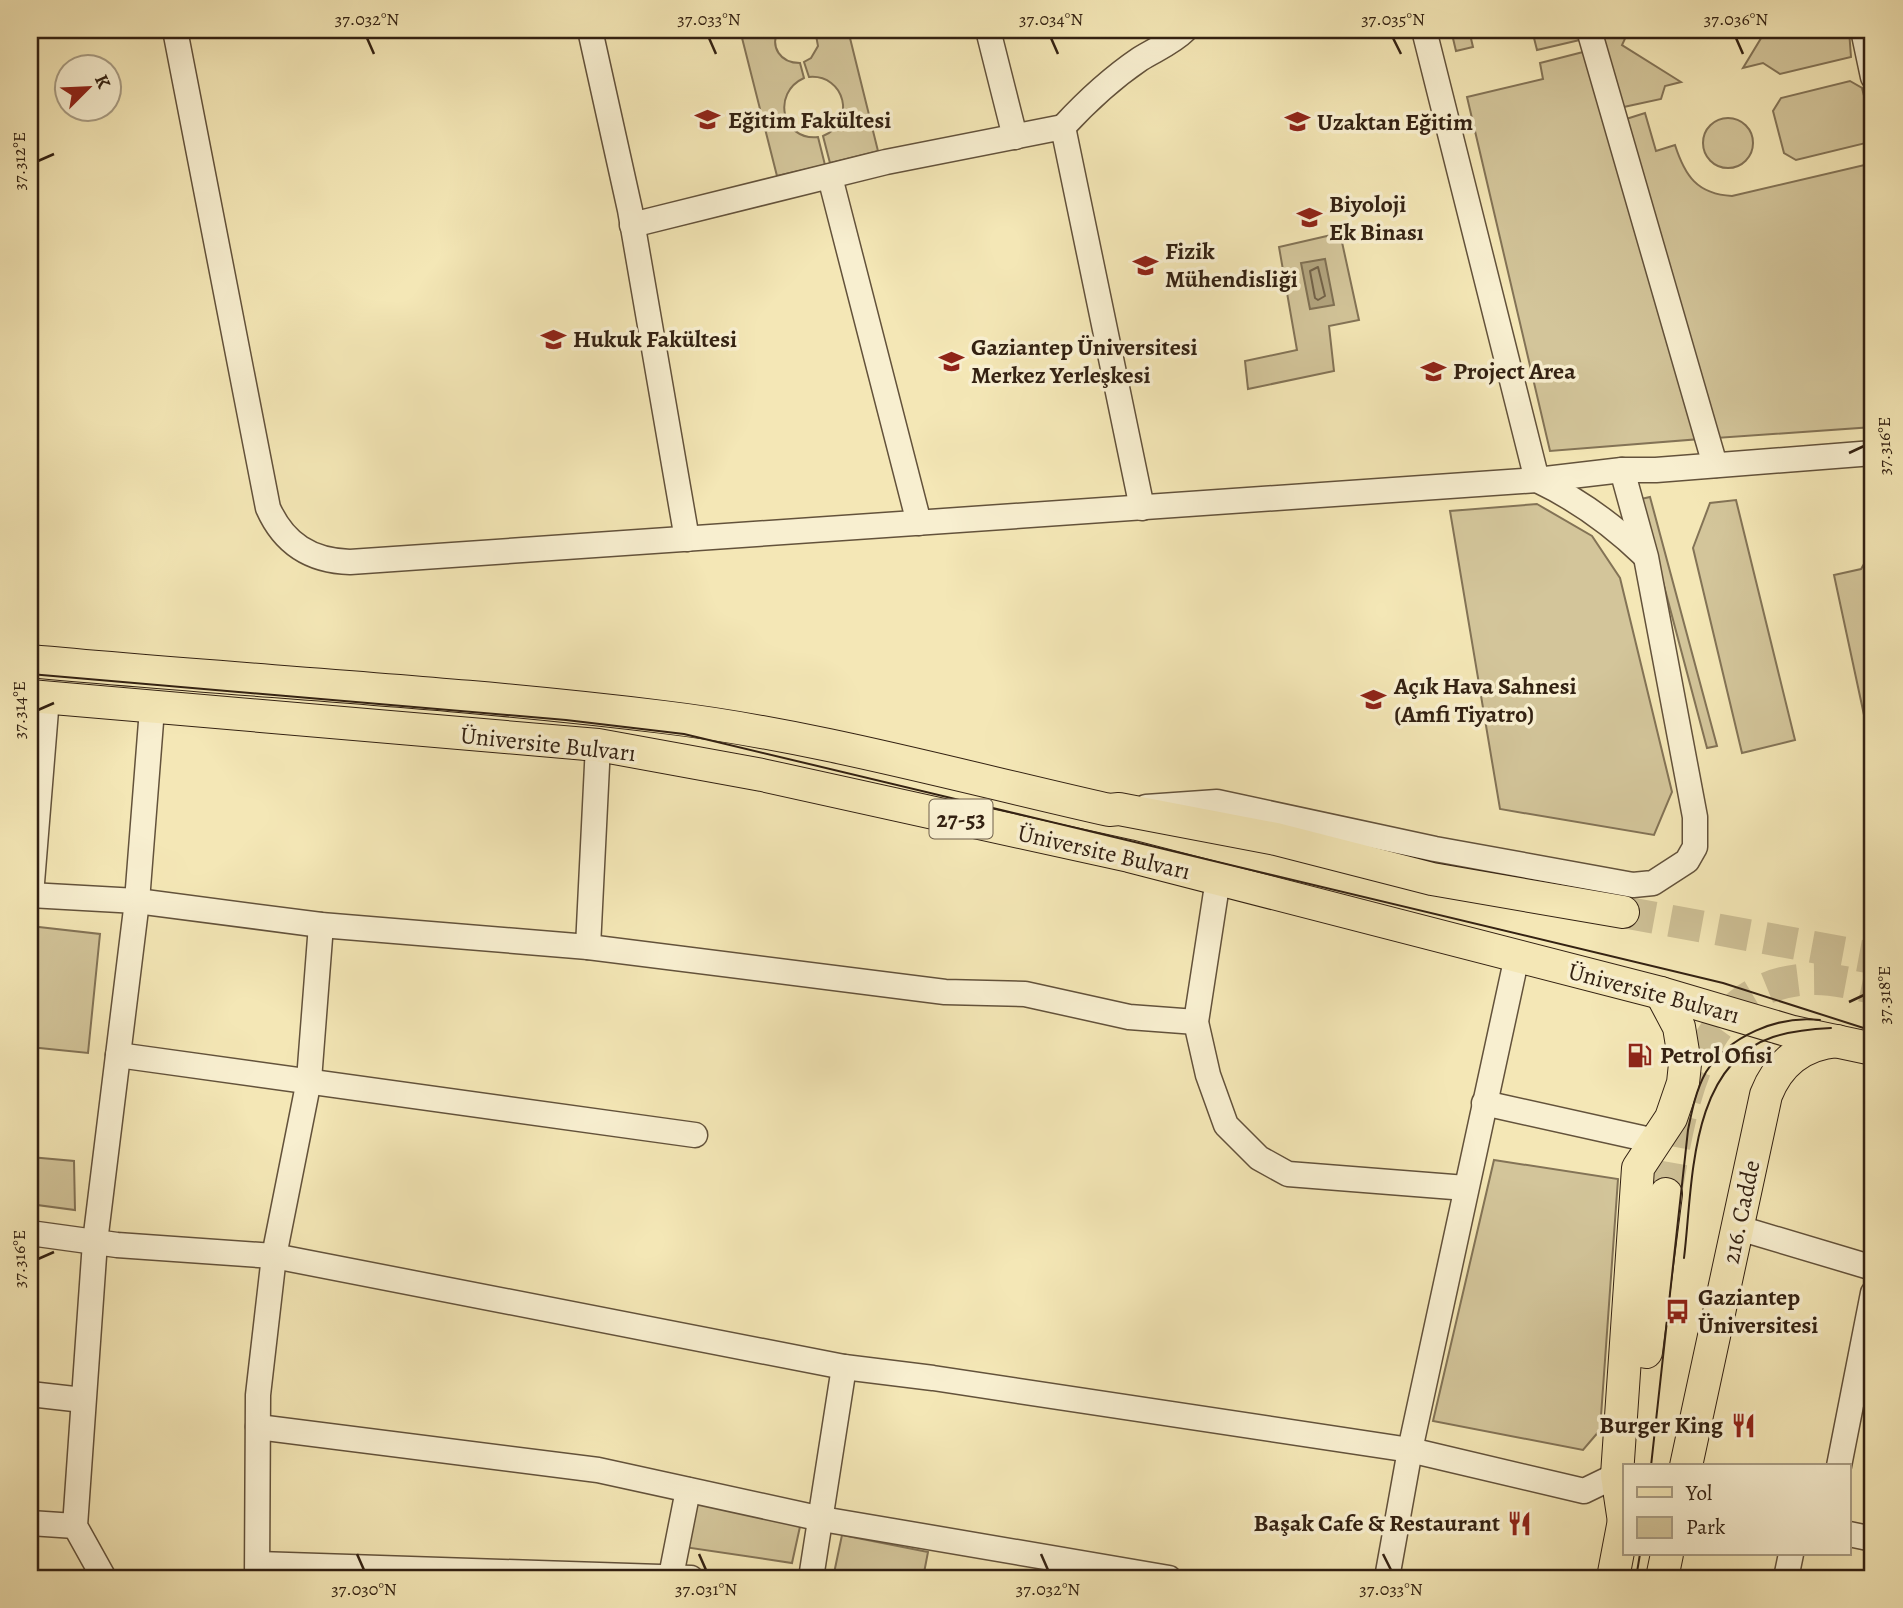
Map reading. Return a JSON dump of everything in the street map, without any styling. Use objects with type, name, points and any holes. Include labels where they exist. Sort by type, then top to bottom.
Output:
[{"type":"main road","name":"Üniversite Bulvarı","points":[[30,661],[477,698],[666,717],[819,745],[1109,810],[1119,809],[1276,839],[1432,879],[1623,912]]},
{"type":"main road","name":"Üniversite Bulvarı","points":[[38,697],[152,709],[598,745],[762,775],[1219,878],[1661,993],[1793,1032],[1873,1049]]},
{"type":"main road","points":[[1624,1464],[1638,1174],[1642,1157],[1656,1141],[1679,1101],[1685,1064],[1679,1027],[1661,993]]},
{"type":"main road","name":"216. Cadde","points":[[1686,1464],[1766,1095],[1775,1076],[1799,1053],[1819,1044],[1840,1041]]},
{"type":"main road","points":[[1625,1464],[1666,1194]]},
{"type":"main road","points":[[1613,1578],[1623,1523]]},
{"type":"main road","points":[[1662,1578],[1667,1556]]},
{"type":"street","points":[[175,30],[268,508],[283,534],[306,553],[320,559],[350,562],[1142,508],[1873,453]]},
{"type":"street","points":[[590,30],[632,225],[687,539]]},
{"type":"street","points":[[988,30],[1016,137]]},
{"type":"street","points":[[632,225],[830,177],[1063,127],[1088,100],[1141,58],[1172,42],[1185,30]]},
{"type":"street","points":[[1424,30],[1537,480],[1578,500],[1615,527],[1646,557]]},
{"type":"street","points":[[1589,30],[1715,465]]},
{"type":"street","points":[[1863,30],[1873,77]]},
{"type":"street","points":[[1063,127],[1142,508]]},
{"type":"street","points":[[830,177],[919,523]]},
{"type":"street","points":[[1119,809],[1217,802],[1435,849],[1614,883],[1653,883],[1687,861],[1695,847],[1695,817],[1646,557],[1622,470]]},
{"type":"street","points":[[38,697],[30,895],[137,901],[321,925],[588,947],[945,992],[1025,994],[1129,1017],[1196,1022]]},
{"type":"street","points":[[104,1578],[75,1526],[95,1242],[137,901],[152,709]]},
{"type":"street","points":[[588,947],[598,745]]},
{"type":"street","points":[[1219,878],[1196,1022],[1208,1075],[1226,1125],[1259,1158],[1288,1174],[1466,1188]]},
{"type":"street","points":[[321,925],[309,1080],[274,1256],[258,1395],[258,1571],[681,1577],[688,1490]]},
{"type":"street","points":[[1387,1578],[1410,1450],[1459,1235],[1466,1188],[1517,956]]},
{"type":"street","points":[[118,1055],[695,1135]]},
{"type":"street","points":[[1484,1103],[1656,1141]]},
{"type":"street","points":[[1738,1228],[1873,1268]]},
{"type":"street","points":[[30,1233],[95,1242],[274,1256],[844,1367],[1410,1450],[1584,1491],[1623,1472]]},
{"type":"street","points":[[1839,1464],[1873,1293]]},
{"type":"street","points":[[811,1578],[844,1367]]},
{"type":"street","points":[[30,1394],[83,1400]]},
{"type":"street","points":[[258,1427],[598,1470],[822,1519],[1169,1578]]},
{"type":"street","points":[[30,1523],[75,1526]]},
{"type":"street","points":[[1850,1534],[1873,1539]]},
{"type":"street","points":[[1786,1578],[1791,1556]]},
{"type":"green space","points":[[740,30],[778,30],[775,42],[778,53],[787,60],[800,63],[804,78],[787,94],[785,115],[796,132],[818,137],[825,165],[777,176]]},
{"type":"green space","points":[[815,30],[848,30],[878,151],[830,163],[823,136],[834,129],[840,120],[842,100],[831,83],[821,78],[809,77],[804,62],[811,58],[818,46]]},
{"type":"green space","points":[[1451,30],[1469,30],[1473,47],[1456,51]]},
{"type":"green space","points":[[1532,30],[1581,30],[1584,39],[1537,50]]},
{"type":"green space","points":[[1596,30],[1629,30],[1622,45],[1681,82],[1665,86],[1661,99],[1619,108]]},
{"type":"green space","points":[[1766,30],[1849,30],[1851,57],[1780,74],[1763,63],[1743,68]]},
{"type":"green space","points":[[1587,51],[1700,439],[1550,451],[1467,97],[1543,79],[1540,63]]},
{"type":"green space","points":[[1850,81],[1862,88],[1873,131],[1866,143],[1796,160],[1784,153],[1773,111],[1781,98]]},
{"type":"green space","points":[[1645,113],[1656,151],[1675,145],[1683,166],[1694,181],[1720,195],[1732,196],[1873,163],[1873,427],[1716,438],[1623,120]]},
{"type":"green space","points":[[1728,118],[1745,126],[1753,143],[1745,160],[1728,168],[1711,160],[1703,143],[1711,126]]},
{"type":"green space","points":[[1340,233],[1359,320],[1329,326],[1334,371],[1248,389],[1245,361],[1297,350],[1279,247]]},
{"type":"green space","points":[[1650,497],[1717,746],[1707,748],[1641,499]]},
{"type":"green space","points":[[1736,500],[1795,740],[1742,753],[1693,548],[1710,503]]},
{"type":"green space","points":[[1537,504],[1592,536],[1620,578],[1672,792],[1654,835],[1500,809],[1450,511]]},
{"type":"green space","points":[[1873,549],[1873,757],[1834,575],[1861,569]]},
{"type":"green space","points":[[30,926],[100,934],[88,1053],[30,1047]]},
{"type":"green space","points":[[30,1157],[74,1161],[75,1210],[30,1204]]},
{"type":"green space","points":[[1494,1160],[1618,1179],[1600,1430],[1583,1450],[1433,1421]]},
{"type":"green space","points":[[696,1498],[801,1522],[792,1563],[684,1547]]},
{"type":"green space","points":[[842,1535],[928,1552],[923,1578],[833,1578]]},
{"type":"water","points":[[1325,259],[1334,305],[1310,309],[1301,263]]},
{"type":"tunnel","points":[[1623,912],[1873,958]]},
{"type":"tunnel","points":[[1666,1194],[1679,1123],[1689,1087],[1702,1054],[1720,1024],[1744,1001],[1776,985],[1822,979],[1873,988]]},
{"type":"tram line","points":[[30,674],[566,720],[684,734],[1723,983],[1873,1031]]},
{"type":"tram line","points":[[1651,1464],[1688,1130],[1700,1086],[1716,1059],[1741,1038],[1788,1021],[1820,1020]]},
{"type":"tram line","points":[[1684,1258],[1700,1131],[1710,1100],[1724,1073],[1745,1052],[1773,1037],[1831,1028]]},
{"type":"tram line","points":[[1636,1578],[1640,1556]]},
{"type":"place","name":"Eğitim Fakültesi","points":[[708,120]]},
{"type":"place","name":"Uzaktan Eğitim","points":[[1297,122]]},
{"type":"place","name":"Biyoloji Ek Binası","points":[[1309,218]]},
{"type":"place","name":"Fizik Mühendisliği","points":[[1145,265]]},
{"type":"place","name":"Hukuk Fakültesi","points":[[553,339]]},
{"type":"place","name":"Gaziantep Üniversitesi Merkez Yerleşkesi","points":[[951,361]]},
{"type":"place","name":"Project Area","points":[[1433,371]]},
{"type":"place","name":"Açık Hava Sahnesi (Amfi Tiyatro)","points":[[1374,700]]},
{"type":"place","name":"Petrol Ofisi","points":[[1640,1055]]},
{"type":"place","name":"Gaziantep Üniversitesi","points":[[1678,1311]]},
{"type":"place","name":"Burger King","points":[[1743,1425]]},
{"type":"place","name":"Başak Cafe & Restaurant","points":[[1520,1523]]}]
